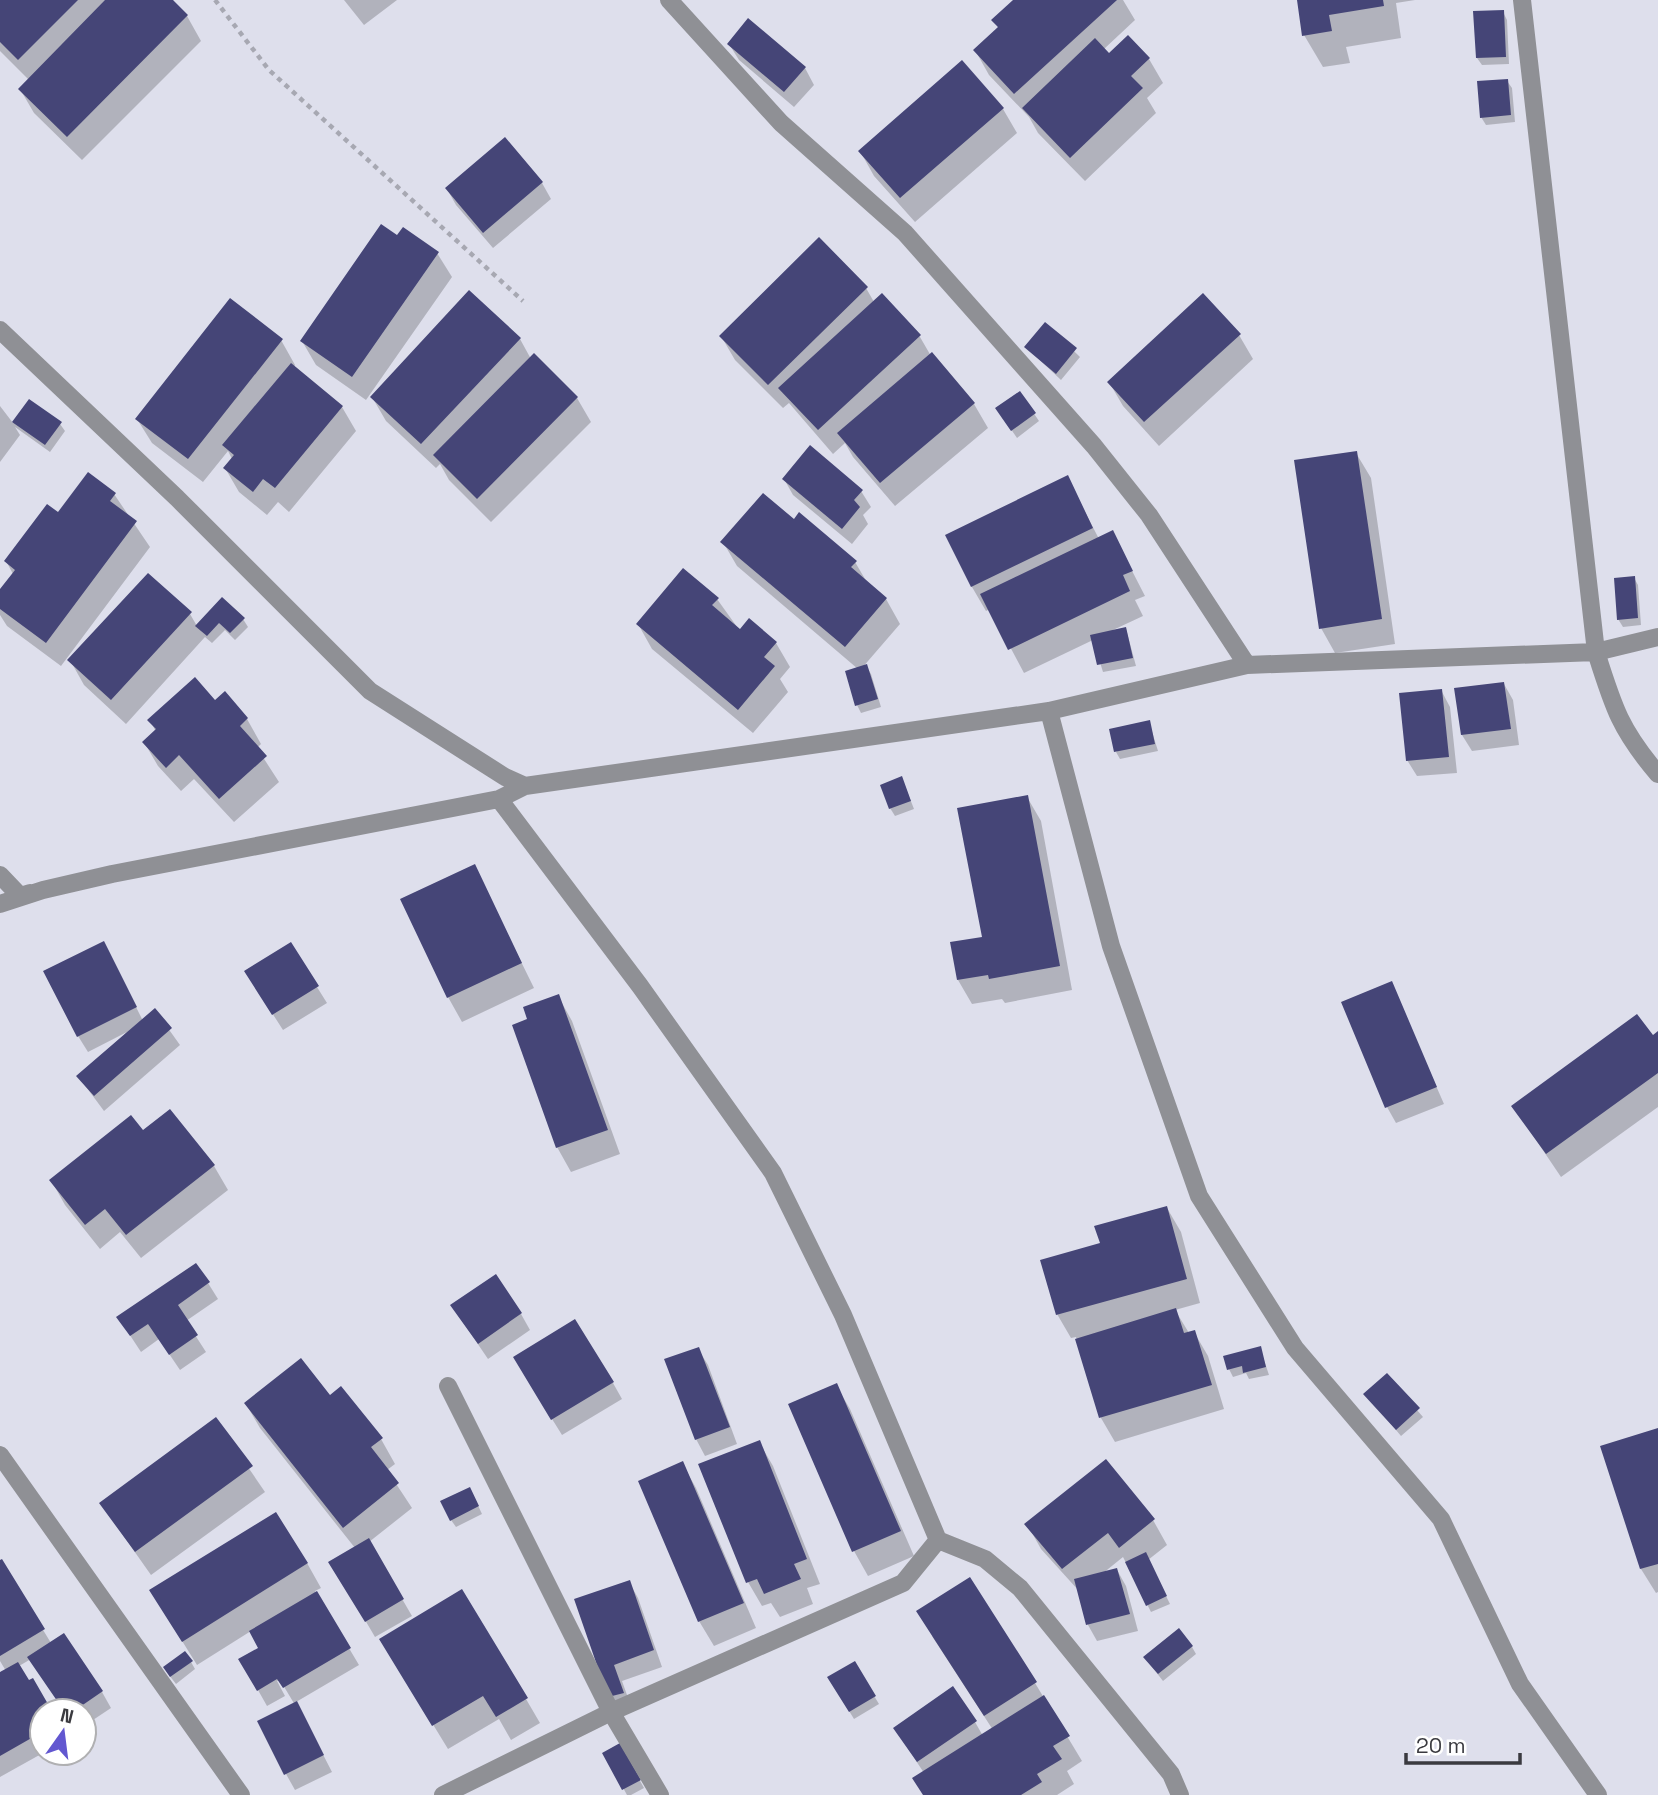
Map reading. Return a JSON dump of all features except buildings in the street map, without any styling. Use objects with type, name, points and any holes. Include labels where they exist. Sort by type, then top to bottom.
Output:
[{"type":"street","points":[[669,0],[781,123],[905,233],[1094,446],[1149,515],[1247,665]]},
{"type":"street","points":[[1522,0],[1596,652],[1618,718],[1630,742],[1658,774]]},
{"type":"street","points":[[0,330],[177,498],[370,691],[505,777],[524,786]]},
{"type":"street","points":[[0,875],[20,896],[499,799],[524,786],[1049,711],[1247,665],[1596,652],[1658,637]]},
{"type":"street","points":[[1049,711],[1111,946],[1199,1196],[1295,1348],[1441,1519],[1520,1684],[1598,1795]]},
{"type":"street","points":[[499,799],[640,986],[774,1173],[843,1315],[938,1540],[985,1559],[1020,1588],[1171,1774],[1180,1795]]},
{"type":"street","points":[[0,904],[43,890]]},
{"type":"street","points":[[448,1386],[611,1712],[660,1795]]},
{"type":"street","points":[[0,1455],[241,1795]]},
{"type":"street","points":[[443,1795],[611,1712],[903,1583],[938,1540]]},
{"type":"path","points":[[215,0],[269,69],[387,180],[523,300]]}]
